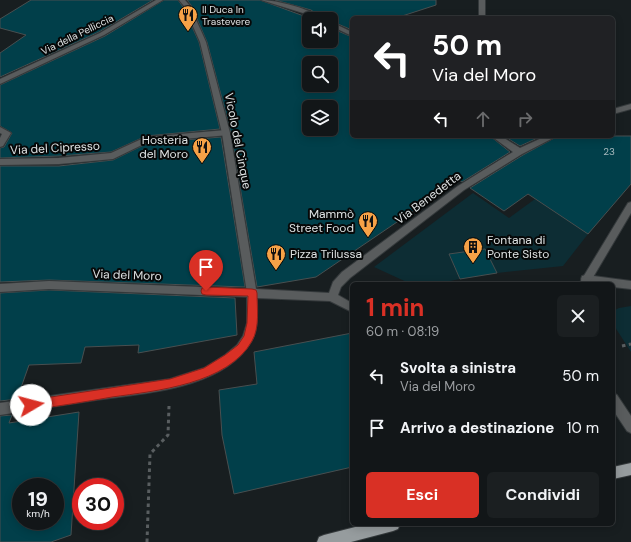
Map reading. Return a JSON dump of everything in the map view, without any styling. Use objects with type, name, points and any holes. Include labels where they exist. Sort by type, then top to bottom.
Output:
[{"type":"main road","points":[[615,473],[631,469]]},
{"type":"main road","points":[[324,542],[385,526]]},
{"type":"street","name":"Via della Pelliccia","points":[[0,82],[102,34],[160,0]]},
{"type":"street","name":"Vicolo del Cinque","points":[[0,409],[170,384],[207,372],[229,358],[241,348],[248,338],[252,323],[252,293],[226,133],[203,42],[187,6],[182,0]]},
{"type":"street","points":[[264,0],[305,12]]},
{"type":"street","points":[[482,0],[482,16]]},
{"type":"street","points":[[338,27],[350,33]]},
{"type":"street","points":[[615,111],[631,106]]},
{"type":"street","points":[[0,130],[7,133],[0,144]]},
{"type":"street","name":"Via del Cipresso","points":[[0,162],[59,162],[112,156],[146,140],[226,133]]},
{"type":"street","points":[[497,138],[519,152]]},
{"type":"street","name":"Via Benedetta","points":[[332,297],[337,285],[346,275],[461,188],[519,152],[549,138]]},
{"type":"street","points":[[596,282],[585,281],[631,205]]},
{"type":"street","points":[[615,284],[631,285]]},
{"type":"street","name":"Via del Moro","points":[[0,288],[49,286],[332,297]]},
{"type":"street","points":[[332,297],[350,307]]},
{"type":"street","points":[[615,402],[631,427]]},
{"type":"path","points":[[622,346],[631,344]]},
{"type":"path","points":[[147,542],[150,454],[168,435],[170,384]]},
{"type":"shaded area","points":[[473,193],[509,218],[535,199],[588,234],[563,266],[497,273],[484,249],[449,254],[460,279],[444,282],[407,282],[374,267]]},
{"type":"shaded area","points":[[631,306],[631,352],[615,327],[615,310]]},
{"type":"building","points":[[31,0],[153,0],[99,32],[0,77],[0,53],[26,35],[0,28],[0,19]]},
{"type":"building","points":[[164,0],[178,0],[183,7],[199,42],[220,129],[146,136],[111,152],[0,158],[0,148],[4,147],[12,133],[0,126],[0,85],[105,36]]},
{"type":"building","points":[[187,0],[260,0],[302,15],[302,48],[338,48],[338,31],[350,36],[350,138],[492,138],[510,152],[462,182],[459,180],[316,277],[257,287],[231,133],[207,42],[191,5]]},
{"type":"building","points":[[275,0],[436,0],[436,5],[402,16],[350,16],[350,29],[338,24],[338,12],[314,12]]},
{"type":"building","points":[[615,136],[631,136],[631,184],[588,234],[528,194],[504,211],[470,188],[523,155],[554,138],[615,138]]},
{"type":"building","points":[[221,137],[245,287],[49,280],[0,282],[0,166],[59,166],[113,160],[148,143]]},
{"type":"building","points":[[507,138],[538,138],[520,146]]},
{"type":"building","name":"Fontana di Ponte Sisto","points":[[485,249],[497,273],[460,279],[449,254]]},
{"type":"building","points":[[49,290],[235,298],[237,335],[138,353],[139,345],[85,347],[81,363],[29,365],[17,399],[0,401],[0,293]]},
{"type":"building","points":[[350,333],[350,467],[234,494],[222,435],[219,390],[257,384],[254,352]]},
{"type":"building","points":[[79,412],[75,478],[72,478],[71,535],[51,542],[0,542],[0,416],[12,415],[9,423]]},
{"type":"place","name":"Il Duca In Trastevere","points":[[188,32]]},
{"type":"place","name":"Hosteria del Moro","points":[[202,164]]},
{"type":"place","name":"Mammò Street Food","points":[[368,238]]},
{"type":"place","name":"Fontana di Ponte Sisto","points":[[473,264]]},
{"type":"place","name":"Pizza Trilussa","points":[[276,271]]},
{"type":"route","points":[[31,405],[170,384],[207,372],[229,358],[241,348],[248,338],[252,323],[252,293],[206,291]]}]
